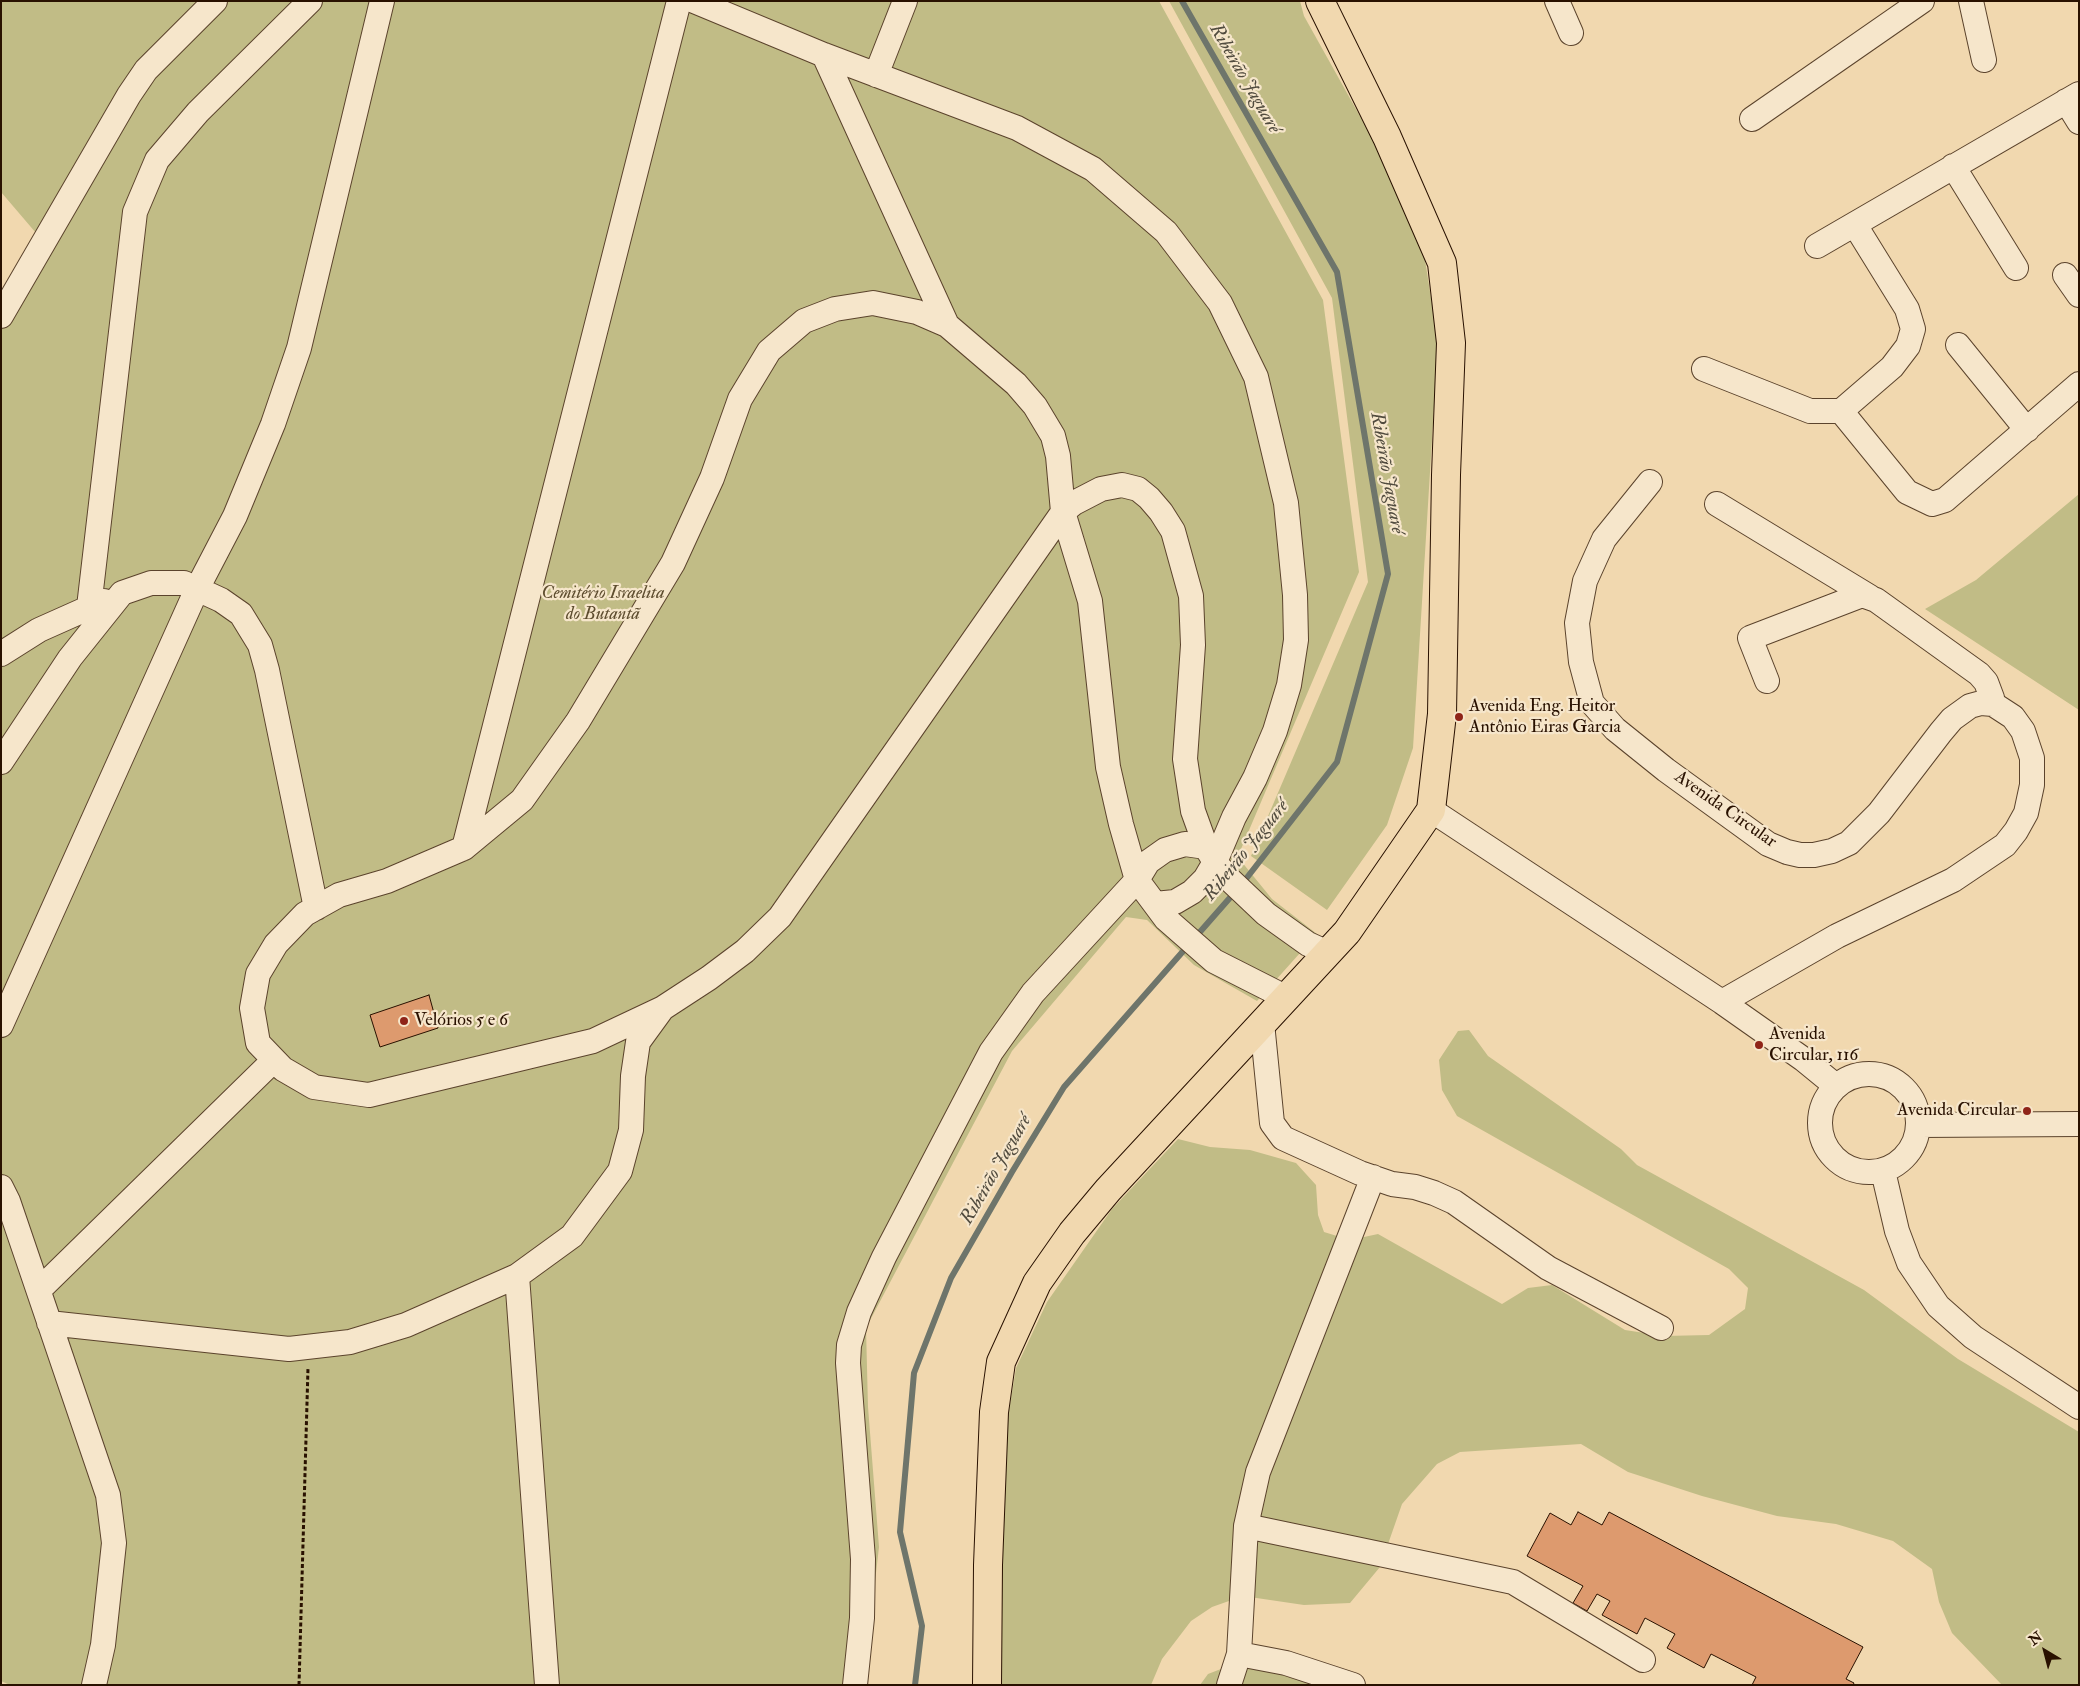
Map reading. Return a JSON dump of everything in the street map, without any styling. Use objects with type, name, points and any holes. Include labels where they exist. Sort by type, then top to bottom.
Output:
[{"type":"main road","points":[[987,1685],[988,1565],[994,1412],[1001,1362],[1037,1283],[1072,1232],[1151,1141],[1347,932],[1431,810],[1442,714],[1446,474],[1452,344],[1442,263],[1387,137],[1320,1]]},
{"type":"street","points":[[1,316],[137,82],[146,70],[215,1]]},
{"type":"street","points":[[89,607],[135,212],[157,160],[198,112],[310,1]]},
{"type":"street","points":[[1,1025],[197,589],[235,516],[273,424],[299,348],[382,1]]},
{"type":"street","points":[[464,848],[679,1]]},
{"type":"street","points":[[694,1],[824,56],[1017,128],[1093,169],[1166,232],[1220,303],[1256,377],[1286,503],[1295,596],[1296,640],[1289,685],[1274,731],[1255,778],[1234,817],[1217,863],[1192,892],[1160,911]]},
{"type":"street","points":[[876,75],[905,1]]},
{"type":"street","points":[[1557,1],[1571,33]]},
{"type":"street","points":[[1752,119],[1922,1]]},
{"type":"street","points":[[1971,1],[1984,60]]},
{"type":"street","points":[[824,56],[947,325]]},
{"type":"street","points":[[1817,246],[2072,97],[2079,122]]},
{"type":"street","points":[[1953,166],[2016,268]]},
{"type":"street","points":[[1704,369],[1810,411],[1841,411],[1892,367],[1908,346],[1913,329],[1907,309],[1855,225]]},
{"type":"street","points":[[2065,275],[2079,295]]},
{"type":"street","points":[[1217,863],[1193,811],[1185,759],[1193,645],[1191,596],[1173,531],[1150,498],[1138,489],[1122,485],[1101,489],[1074,503],[1063,512],[780,917],[745,951],[709,978],[663,1008],[593,1041],[369,1094],[314,1087],[283,1069],[258,1043],[252,1008],[258,974],[276,944],[305,914],[339,895],[388,881],[464,848],[522,800],[578,721],[673,563],[712,478],[740,399],[769,351],[804,321],[835,309],[873,303],[917,312],[947,325],[1016,384],[1035,406],[1053,436],[1058,456],[1063,512],[1090,600],[1108,767],[1121,824],[1137,880],[1160,911],[1214,961],[1287,998]]},
{"type":"street","points":[[1958,345],[2027,430]]},
{"type":"street","points":[[1841,411],[1907,492],[1932,504],[1945,500],[2079,384]]},
{"type":"street","name":"Avenida Circular","points":[[1650,482],[1604,539],[1585,581],[1577,623],[1581,662],[1592,704],[1615,729],[1666,770],[1768,844],[1800,855],[1814,855],[1832,851],[1849,843],[1879,813],[1952,719],[1970,706],[1982,703],[1993,704]]},
{"type":"street","points":[[1717,504],[1870,597],[1956,655],[1986,682],[1993,704],[2007,713],[2018,724],[2023,731],[2032,758],[2032,785],[2026,813],[2016,831],[2005,845],[1953,880],[1837,936],[1722,1002]]},
{"type":"street","points":[[1,654],[39,630],[122,593],[151,583],[184,583],[221,600],[241,614],[260,645],[268,670],[316,908]]},
{"type":"street","points":[[1,762],[70,658],[122,593]]},
{"type":"street","points":[[1767,681],[1750,638],[1862,595],[1870,597]]},
{"type":"street","points":[[1431,810],[1722,1002],[1803,1059],[1836,1086]]},
{"type":"street","points":[[855,1685],[862,1618],[863,1559],[849,1388],[849,1345],[853,1329],[884,1257],[991,1052],[1033,993],[1137,880],[1148,862],[1165,850],[1186,844],[1217,863],[1266,914],[1308,944],[1328,953]]},
{"type":"street","points":[[49,1323],[279,1348],[309,1347],[350,1342],[406,1325],[517,1276],[572,1236],[620,1171],[631,1130],[638,1042],[663,1008]]},
{"type":"street","points":[[1262,1023],[1272,1123],[1283,1138],[1360,1173],[1392,1184],[1415,1187],[1454,1202],[1548,1268],[1660,1328]]},
{"type":"street","points":[[39,1290],[274,1060]]},
{"type":"street","points":[[1866,1073],[1882,1075],[1898,1082],[1910,1093],[1917,1108],[1919,1124],[1916,1140],[1909,1153],[1897,1164],[1883,1171],[1868,1172],[1851,1169],[1837,1160],[1826,1148],[1821,1132],[1820,1115],[1826,1100],[1836,1086],[1850,1077],[1866,1073]]},
{"type":"street","points":[[1919,1124],[2079,1124]]},
{"type":"street","points":[[1883,1171],[1897,1231],[1909,1263],[1938,1306],[1973,1337],[2079,1407]]},
{"type":"street","points":[[1228,1685],[1239,1654],[1246,1526],[1258,1472],[1373,1176]]},
{"type":"street","points":[[1,1187],[8,1201],[39,1290],[108,1495],[114,1543],[103,1645],[94,1685]]},
{"type":"street","points":[[517,1276],[548,1685]]},
{"type":"street","points":[[1246,1526],[1513,1582],[1644,1660]]},
{"type":"street","points":[[1239,1654],[1286,1663],[1353,1685]]},
{"type":"path","points":[[299,1685],[309,1347]]},
{"type":"green space","name":"Cemitério Israelita do Butantã","points":[[1,1],[1159,1],[1323,300],[1359,572],[1241,849],[1241,861],[1272,899],[1317,934],[1257,1001],[1194,965],[1147,920],[1126,917],[1012,1051],[866,1328],[868,1407],[879,1547],[863,1685],[10,1685],[1,1681],[1,296],[36,233],[1,192]]},
{"type":"green space","points":[[1169,1],[1300,1],[1304,16],[1419,222],[1438,342],[1413,748],[1387,825],[1327,910],[1251,856],[1368,582],[1332,298]]},
{"type":"green space","points":[[2079,494],[2079,710],[1925,609],[1976,580]]},
{"type":"green space","points":[[1469,1030],[1488,1056],[1621,1149],[1637,1165],[1864,1290],[1958,1359],[2079,1432],[2079,1685],[2002,1685],[1952,1633],[1939,1602],[1932,1569],[1893,1541],[1836,1524],[1777,1516],[1702,1496],[1628,1472],[1581,1444],[1460,1452],[1437,1464],[1402,1504],[1380,1567],[1350,1603],[1304,1605],[1243,1596],[1212,1607],[1191,1621],[1162,1659],[1151,1685],[992,1685],[1002,1452],[1016,1368],[1047,1302],[1112,1209],[1178,1139],[1210,1147],[1250,1150],[1296,1163],[1316,1185],[1318,1215],[1324,1232],[1350,1240],[1378,1234],[1502,1304],[1528,1288],[1552,1285],[1625,1330],[1664,1336],[1709,1335],[1745,1309],[1748,1288],[1729,1269],[1457,1116],[1442,1090],[1439,1060],[1458,1031]]},
{"type":"green space","points":[[1239,1662],[1325,1685],[1200,1685],[1208,1674]]},
{"type":"building","name":"Velórios 5 e 6","points":[[429,995],[438,1028],[380,1047],[370,1015]]},
{"type":"building","points":[[1578,1512],[1602,1525],[1609,1512],[1863,1647],[1846,1679],[1854,1683],[1853,1685],[1752,1685],[1756,1677],[1711,1654],[1704,1668],[1667,1648],[1675,1634],[1645,1618],[1637,1634],[1602,1615],[1610,1601],[1597,1594],[1587,1611],[1573,1603],[1583,1586],[1527,1556],[1550,1513],[1571,1525]]},
{"type":"waterway","name":"Ribeirão Jaguaré","points":[[1182,1],[1337,272],[1388,574],[1337,762],[1242,884]]},
{"type":"waterway","name":"Ribeirão Jaguaré","points":[[915,1685],[922,1626],[900,1532],[914,1373],[951,1278],[1064,1087],[1235,892]]},
{"type":"place","name":"Avenida Eng. Heitor Antônio Eiras Garcia","points":[[1459,717]]},
{"type":"place","name":"Velórios 5 e 6","points":[[404,1021]]},
{"type":"place","name":"Avenida Circular, 116","points":[[1759,1045]]},
{"type":"place","name":"Avenida Circular","points":[[2027,1111]]}]
